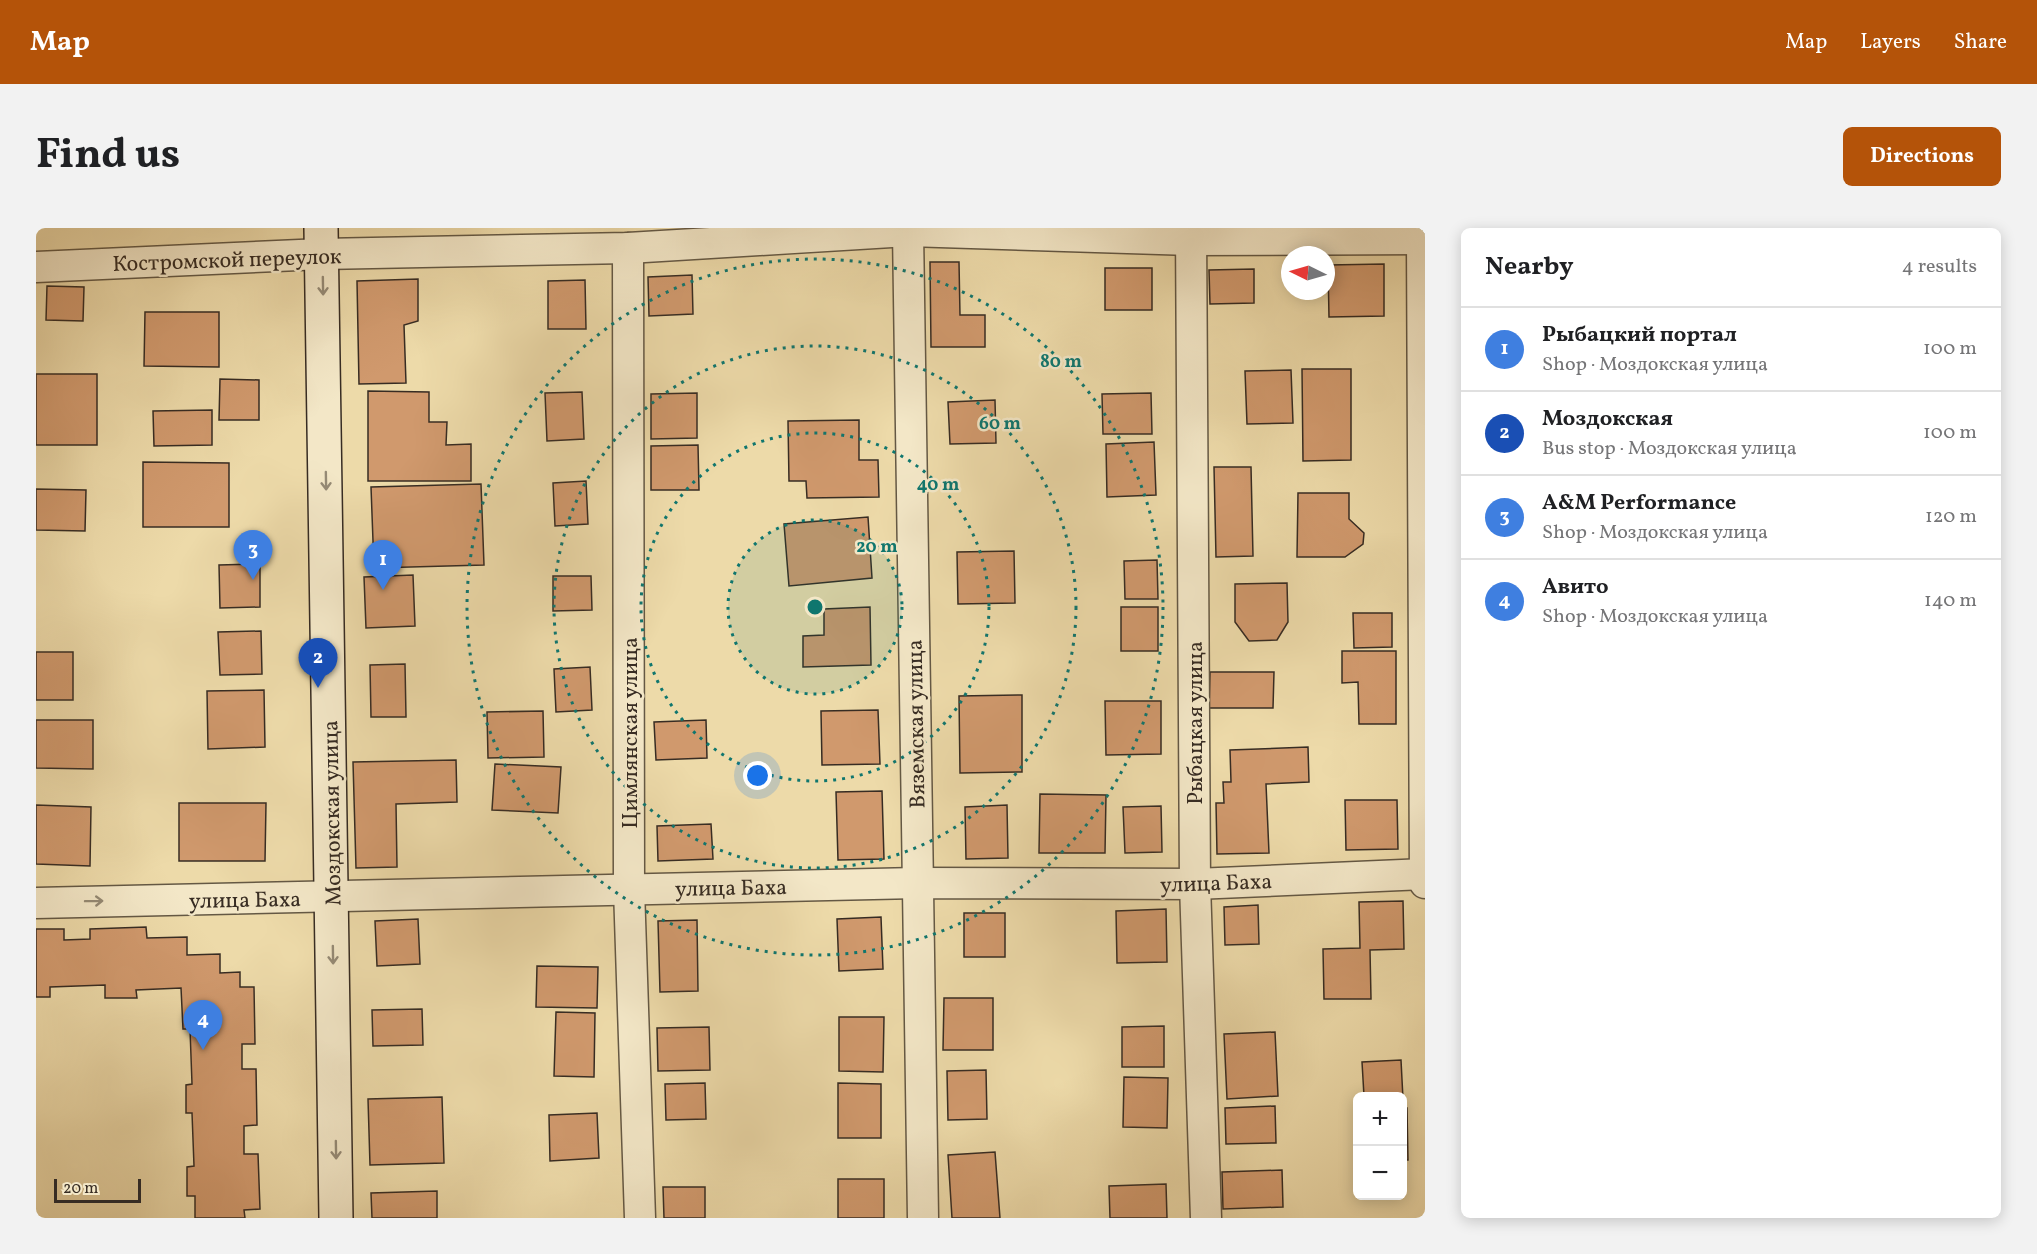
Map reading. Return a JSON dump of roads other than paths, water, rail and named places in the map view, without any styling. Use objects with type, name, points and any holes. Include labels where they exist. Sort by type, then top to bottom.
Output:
[{"type":"main road","name":"Моздокская улица","points":[[322,241],[336,1218]]},
{"type":"street","name":"Костромской переулок","points":[[36,267],[322,241],[628,248],[908,231],[1423,239]]},
{"type":"street","name":"Вяземская улица","points":[[908,231],[923,1218]]},
{"type":"street","name":"Рыбацкая улица","points":[[1191,234],[1195,884],[1206,1218]]},
{"type":"street","points":[[1423,239],[1425,883]]},
{"type":"street","name":"Цимлянская улица","points":[[628,248],[629,889],[640,1218]]},
{"type":"street","name":"улица Баха","points":[[36,903],[917,883],[1195,884],[1425,874]]},
{"type":"place","name":"A&M Performance","points":[[253,580]]},
{"type":"place","name":"Рыбацкий портал","points":[[383,590]]},
{"type":"place","name":"Моздокская","points":[[318,688]]},
{"type":"place","name":"Авито","points":[[203,1050]]}]
